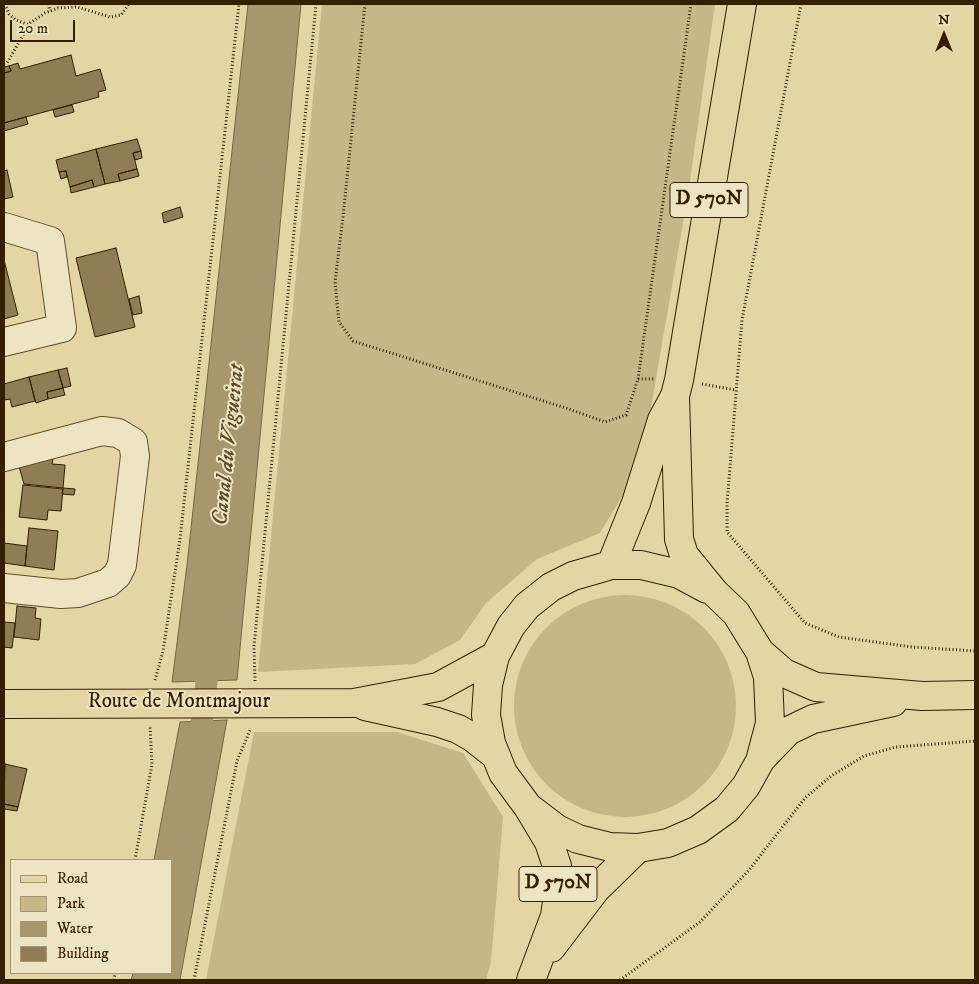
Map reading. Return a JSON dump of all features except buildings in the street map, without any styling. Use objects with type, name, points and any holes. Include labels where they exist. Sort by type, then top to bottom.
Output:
[{"type":"main road","name":"D 570N","points":[[715,593],[684,555],[679,538],[677,388],[742,4]]},
{"type":"main road","name":"D 570N","points":[[611,565],[636,503],[662,420],[677,388]]},
{"type":"main road","points":[[760,761],[770,723],[768,678],[760,652],[736,613],[715,593],[679,574],[641,565],[611,565],[573,576],[551,587],[527,606],[511,626],[495,656],[488,685],[486,715],[491,743],[503,773],[528,807],[557,829],[578,839],[610,847],[638,848],[668,842],[698,830],[727,808],[746,786],[760,761],[788,731],[813,719],[922,696]]},
{"type":"main road","points":[[760,652],[784,673],[816,687],[922,696],[975,695]]},
{"type":"main road","name":"Route de Montmajour","points":[[4,704],[152,702],[354,703],[438,687],[495,656]]},
{"type":"main road","name":"Route de Montmajour","points":[[354,703],[437,722],[458,729],[472,736],[496,755]]},
{"type":"main road","name":"D 570N","points":[[528,807],[550,842],[557,866],[558,894],[555,916],[535,973]]},
{"type":"main road","name":"D 570N","points":[[535,973],[596,890],[638,848]]},
{"type":"street","points":[[4,227],[50,241],[62,328],[4,342]]},
{"type":"street","points":[[4,457],[102,431],[118,433],[133,442],[135,456],[122,565],[117,575],[108,583],[78,593],[61,594],[4,588]]},
{"type":"path","points":[[5,4],[9,14],[16,20],[29,25]]},
{"type":"path","points":[[48,4],[50,11]]},
{"type":"path","points":[[4,63],[7,63],[29,25],[50,11],[77,7],[110,17],[121,15],[130,4]]},
{"type":"path","points":[[135,859],[152,764],[152,702],[163,651],[180,538],[239,4]]},
{"type":"path","points":[[194,980],[237,760],[258,702],[254,680],[254,646],[316,4]]},
{"type":"path","points":[[364,4],[344,217],[335,282],[338,322],[353,341],[569,408],[605,422],[626,415],[638,379],[691,4]]},
{"type":"path","points":[[801,4],[742,320],[728,532],[805,623],[839,637],[912,647],[975,651]]},
{"type":"path","points":[[638,379],[677,388],[736,390]]},
{"type":"path","points":[[620,980],[700,922],[749,870],[805,798],[831,776],[864,756],[896,747],[975,741]]},
{"type":"green space","points":[[322,4],[715,4],[689,188],[641,465],[600,533],[537,559],[486,603],[460,640],[415,664],[258,672]]},
{"type":"green space","points":[[614,595],[636,595],[668,603],[704,627],[728,663],[734,684],[736,706],[734,728],[728,749],[704,785],[668,809],[636,817],[614,817],[582,809],[554,792],[539,777],[522,749],[514,717],[514,695],[522,663],[539,635],[554,620],[582,603]]},
{"type":"green space","points":[[254,732],[397,732],[463,753],[503,817],[491,962],[486,980],[206,980]]},
{"type":"water","points":[[248,4],[301,4],[237,680],[172,682],[187,565]]},
{"type":"water","points":[[227,720],[180,980],[131,980],[133,974],[172,974],[172,859],[154,859],[180,722]]},
{"type":"waterway","name":"Canal du Vigueirat","points":[[197,751],[210,652]]}]
